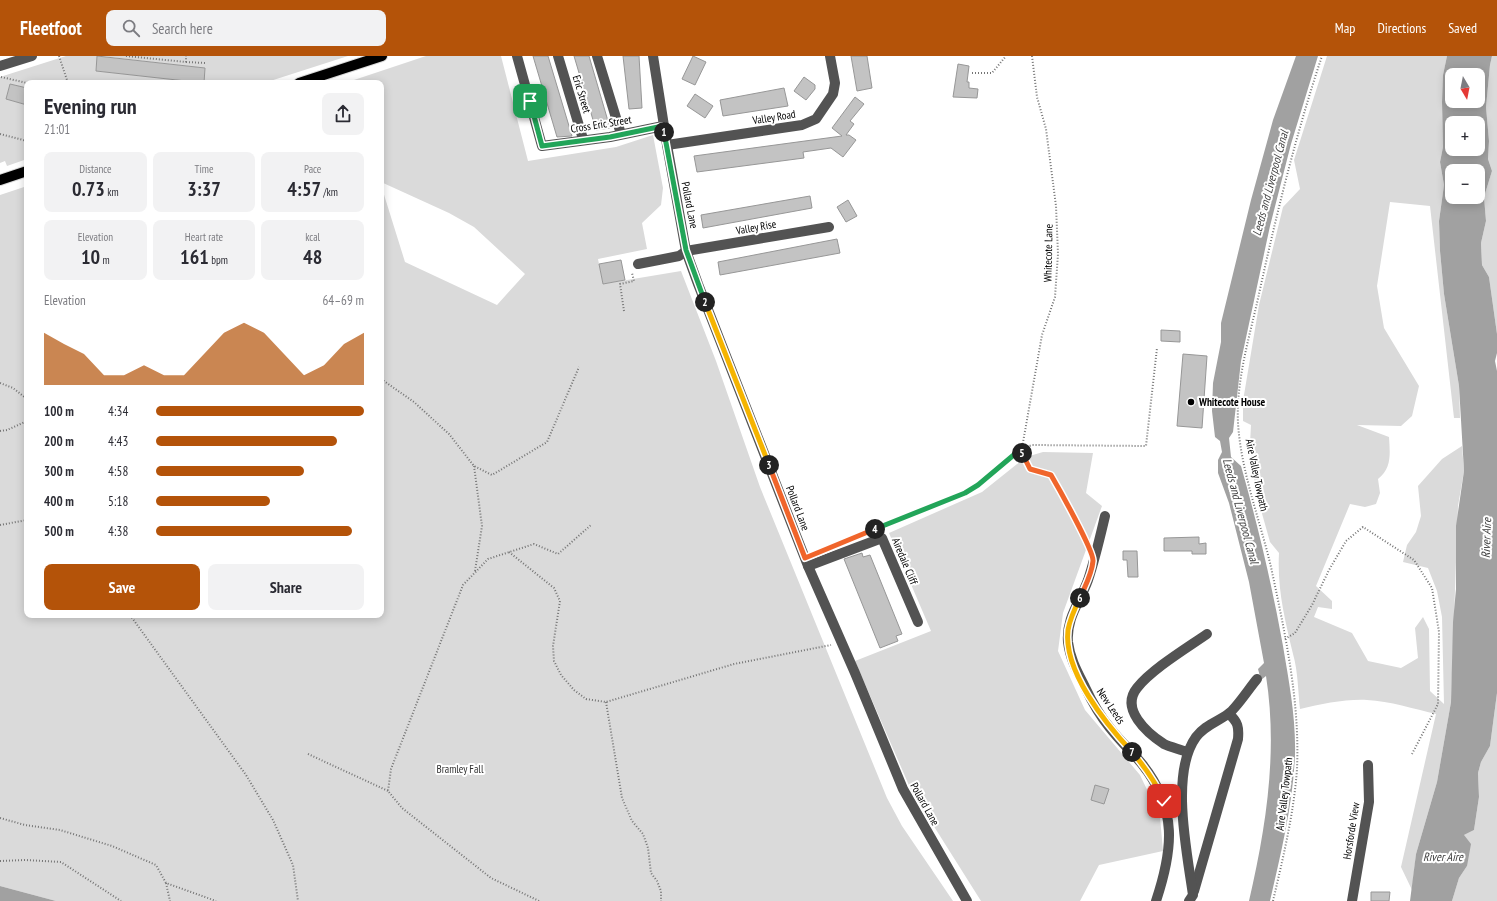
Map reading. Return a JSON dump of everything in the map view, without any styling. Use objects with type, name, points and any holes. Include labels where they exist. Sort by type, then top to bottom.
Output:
[{"type":"main road","points":[[308,80],[382,56]]},
{"type":"main road","points":[[0,180],[24,173]]},
{"type":"street","points":[[0,66],[32,56]]},
{"type":"street","name":"Cross Eric Street","points":[[517,56],[542,146],[622,134],[663,126]]},
{"type":"street","name":"Eric Street","points":[[558,56],[583,139]]},
{"type":"street","points":[[598,56],[622,134]]},
{"type":"street","name":"Pollard Lane","points":[[653,56],[666,145],[686,250],[808,566],[842,643],[902,789],[966,901]]},
{"type":"street","name":"Valley Road","points":[[666,145],[802,125],[816,119],[834,94],[835,83],[830,56]]},
{"type":"street","name":"Valley Rise","points":[[638,264],[679,256],[686,250],[829,227]]},
{"type":"street","name":"New Leeds","points":[[1105,516],[1088,580],[1072,615],[1068,630],[1068,644],[1073,663],[1093,703],[1110,728],[1143,765],[1164,801],[1168,820],[1170,854],[1166,872],[1156,901]]},
{"type":"street","name":"Airedale Cliff","points":[[808,566],[882,538],[918,622]]},
{"type":"street","points":[[1187,752],[1164,744],[1141,725],[1134,714],[1131,705],[1133,695],[1137,688],[1162,666],[1207,634]]},
{"type":"street","points":[[1191,898],[1181,779],[1187,752],[1197,736],[1210,724],[1229,714],[1257,678]]},
{"type":"street","points":[[1191,898],[1238,738],[1238,724],[1229,714]]},
{"type":"street","name":"Horsforde View","points":[[1352,901],[1369,802],[1368,765]]},
{"type":"path","points":[[59,56],[67,80]]},
{"type":"path","points":[[126,56],[205,63]]},
{"type":"path","points":[[186,56],[186,62]]},
{"type":"path","points":[[972,73],[992,73],[1006,56]]},
{"type":"path","name":"Whitecote Lane","points":[[1022,448],[1042,335],[1055,297],[1058,254],[1056,206],[1046,129],[1037,96],[1032,56]]},
{"type":"path","name":"Aire Valley Towpath","points":[[1273,901],[1286,838],[1297,770],[1296,705],[1270,566],[1241,448],[1238,424],[1239,396],[1244,362],[1275,218],[1288,167],[1322,56]]},
{"type":"path","points":[[0,77],[24,82]]},
{"type":"path","points":[[0,134],[24,140]]},
{"type":"path","points":[[624,311],[620,284],[634,281],[631,266],[638,264]]},
{"type":"path","points":[[876,529],[965,493],[978,485],[1022,448],[1043,444],[1146,446],[1157,348]]},
{"type":"path","points":[[384,381],[414,402],[449,434],[474,466],[492,474],[547,442],[578,367]]},
{"type":"path","points":[[0,383],[13,388],[24,397]]},
{"type":"path","points":[[0,431],[7,430],[24,422]]},
{"type":"path","points":[[1022,448],[1023,456],[1030,469],[1051,475],[1068,503],[1094,559]]},
{"type":"path","points":[[474,466],[482,526],[475,572]]},
{"type":"path","points":[[0,525],[24,521]]},
{"type":"path","points":[[388,791],[391,769],[463,586],[488,559],[534,544],[558,554],[591,525]]},
{"type":"path","points":[[1285,640],[1295,633],[1312,605],[1329,570],[1346,541],[1363,527],[1414,560],[1432,588],[1439,632],[1438,704],[1412,754]]},
{"type":"path","points":[[508,552],[554,588],[560,601],[553,646],[554,661],[561,674],[574,690],[586,699],[606,702],[734,664],[842,643]]},
{"type":"path","points":[[132,618],[246,775],[273,820],[293,865],[298,901]]},
{"type":"path","points":[[606,702],[622,798],[632,821],[643,834],[648,848],[651,873],[657,881],[661,891],[662,901]]},
{"type":"path","points":[[308,754],[388,791],[402,808],[491,878],[539,901]]},
{"type":"path","points":[[0,818],[25,825],[60,830],[112,846],[156,865],[166,883],[170,901]]},
{"type":"path","points":[[0,861],[25,860],[61,862],[120,901]]},
{"type":"path","points":[[166,883],[216,901]]},
{"type":"green space","points":[[66,56],[97,56],[96,71],[177,80],[24,80],[24,87],[10,84],[6,99],[24,104],[24,160],[7,166],[5,161],[0,163],[0,77]]},
{"type":"green space","points":[[101,56],[348,56],[273,80],[204,80],[205,68]]},
{"type":"green space","name":"Bramley Fall","points":[[426,56],[501,56],[528,161],[616,147],[653,135],[663,188],[661,205],[642,223],[647,249],[598,259],[603,284],[681,271],[716,361],[760,487],[887,798],[902,826],[953,901],[56,901],[0,886],[0,195],[24,187],[24,618],[384,618],[384,195],[405,262],[497,305],[525,274],[474,227],[449,213],[384,183],[384,80],[354,80]]},
{"type":"green space","points":[[1327,56],[1447,56],[1443,75],[1442,102],[1443,147],[1440,162],[1444,185],[1439,221],[1440,251],[1444,294],[1459,386],[1460,418],[1454,418],[1430,206],[1390,202],[1377,286],[1384,328],[1419,386],[1412,416],[1401,426],[1357,425],[1389,437],[1390,449],[1388,465],[1383,475],[1378,479],[1380,493],[1376,504],[1365,507],[1350,504],[1316,586],[1332,601],[1332,609],[1318,607],[1314,617],[1352,633],[1368,661],[1401,668],[1418,658],[1415,628],[1423,617],[1429,629],[1430,691],[1444,704],[1442,617],[1437,591],[1428,568],[1403,562],[1407,545],[1416,532],[1421,516],[1418,486],[1442,459],[1462,446],[1464,471],[1458,506],[1451,702],[1437,782],[1416,854],[1412,890],[1401,867],[1436,714],[1393,704],[1367,700],[1342,701],[1300,709],[1296,667],[1280,592],[1279,553],[1270,542],[1252,470],[1250,444],[1251,425],[1243,421],[1243,401],[1259,305],[1283,207],[1300,189],[1294,160]]},
{"type":"green space","points":[[1492,56],[1497,56],[1497,334],[1489,277],[1482,265],[1481,243],[1486,221],[1485,194],[1492,171],[1488,159],[1489,141],[1486,107]]},
{"type":"green space","points":[[1043,452],[1093,453],[1086,493],[1102,506],[1063,613],[1058,651],[1085,710],[1140,775],[1160,817],[1163,851],[1099,865],[1080,901],[981,901],[911,790],[855,661],[931,631],[889,533],[982,492],[1026,457]]},
{"type":"green space","points":[[1497,693],[1497,901],[1452,901],[1459,878],[1467,866],[1464,835],[1474,830],[1479,797],[1478,773],[1481,762],[1490,746]]},
{"type":"water","name":"Leeds and Liverpool Canal","points":[[1296,56],[1318,56],[1291,144],[1270,226],[1241,361],[1233,432],[1229,438],[1231,457],[1241,466],[1259,533],[1279,623],[1290,687],[1295,741],[1292,792],[1270,901],[1249,901],[1261,845],[1268,789],[1271,733],[1269,704],[1266,676],[1261,680],[1258,669],[1264,663],[1249,582],[1229,503],[1218,473],[1218,460],[1222,452],[1220,441],[1215,437],[1212,411],[1213,383],[1221,342],[1221,323],[1251,200],[1273,120]]},
{"type":"water","name":"River Aire","points":[[1447,56],[1492,56],[1486,107],[1489,141],[1488,159],[1492,171],[1485,194],[1485,164],[1445,164],[1445,204],[1485,204],[1486,221],[1481,243],[1482,265],[1489,277],[1497,334],[1497,353],[1495,361],[1497,371],[1497,693],[1490,746],[1481,762],[1478,773],[1479,797],[1474,830],[1464,835],[1471,844],[1467,866],[1459,878],[1452,901],[1410,901],[1416,854],[1437,782],[1451,702],[1453,622],[1456,589],[1456,526],[1464,471],[1459,386],[1444,294],[1440,251],[1439,221],[1444,185],[1440,162],[1443,147],[1443,75]]},
{"type":"water","points":[[0,886],[56,901],[0,901]]},
{"type":"building","points":[[97,56],[205,68],[204,80],[177,80],[96,71]]},
{"type":"building","points":[[533,56],[548,56],[572,136],[557,137]]},
{"type":"building","points":[[574,56],[589,56],[610,128],[596,130]]},
{"type":"building","points":[[623,56],[639,56],[642,108],[629,109]]},
{"type":"building","points":[[693,56],[706,62],[695,85],[682,79]]},
{"type":"building","points":[[851,56],[867,56],[872,88],[857,91]]},
{"type":"building","points":[[958,64],[969,66],[967,82],[969,82],[969,88],[978,89],[977,98],[953,97]]},
{"type":"building","points":[[804,77],[815,85],[815,89],[806,100],[794,91]]},
{"type":"building","points":[[10,84],[24,87],[24,104],[6,99]]},
{"type":"building","points":[[784,88],[788,106],[723,116],[720,100]]},
{"type":"building","points":[[695,94],[713,106],[705,118],[687,106]]},
{"type":"building","points":[[855,97],[864,104],[850,121],[854,124],[846,135],[849,135],[856,140],[843,157],[831,148],[803,152],[804,158],[697,172],[694,156],[842,136],[832,128]]},
{"type":"building","points":[[810,196],[812,208],[703,228],[701,215]]},
{"type":"building","points":[[848,200],[857,216],[846,222],[837,207]]},
{"type":"building","points":[[837,239],[840,253],[720,275],[718,262]]},
{"type":"building","points":[[621,260],[625,280],[603,284],[599,264]]},
{"type":"building","points":[[1161,330],[1180,331],[1180,342],[1161,341]]},
{"type":"building","points":[[1183,354],[1207,356],[1202,428],[1177,426]]},
{"type":"building","points":[[1199,537],[1199,544],[1206,543],[1206,554],[1192,554],[1192,551],[1164,551],[1164,538]]},
{"type":"building","points":[[1123,551],[1137,551],[1138,577],[1128,577],[1127,560],[1123,560]]},
{"type":"building","points":[[862,553],[863,557],[870,555],[902,634],[896,636],[898,641],[880,648],[844,559]]},
{"type":"building","points":[[1095,785],[1109,789],[1104,804],[1091,800]]},
{"type":"building","points":[[1371,892],[1390,892],[1389,901],[1371,901]]},
{"type":"place","name":"Whitecote House","points":[[1191,402]]},
{"type":"route","points":[[530,101],[542,146],[583,139],[610,137],[663,126],[686,250],[805,558],[965,493],[978,485],[1010,456],[1022,448],[1023,456],[1030,469],[1051,475],[1068,503],[1094,559],[1088,580],[1072,615],[1068,630],[1068,644],[1073,663],[1093,703],[1110,728],[1143,765],[1164,801]]}]
